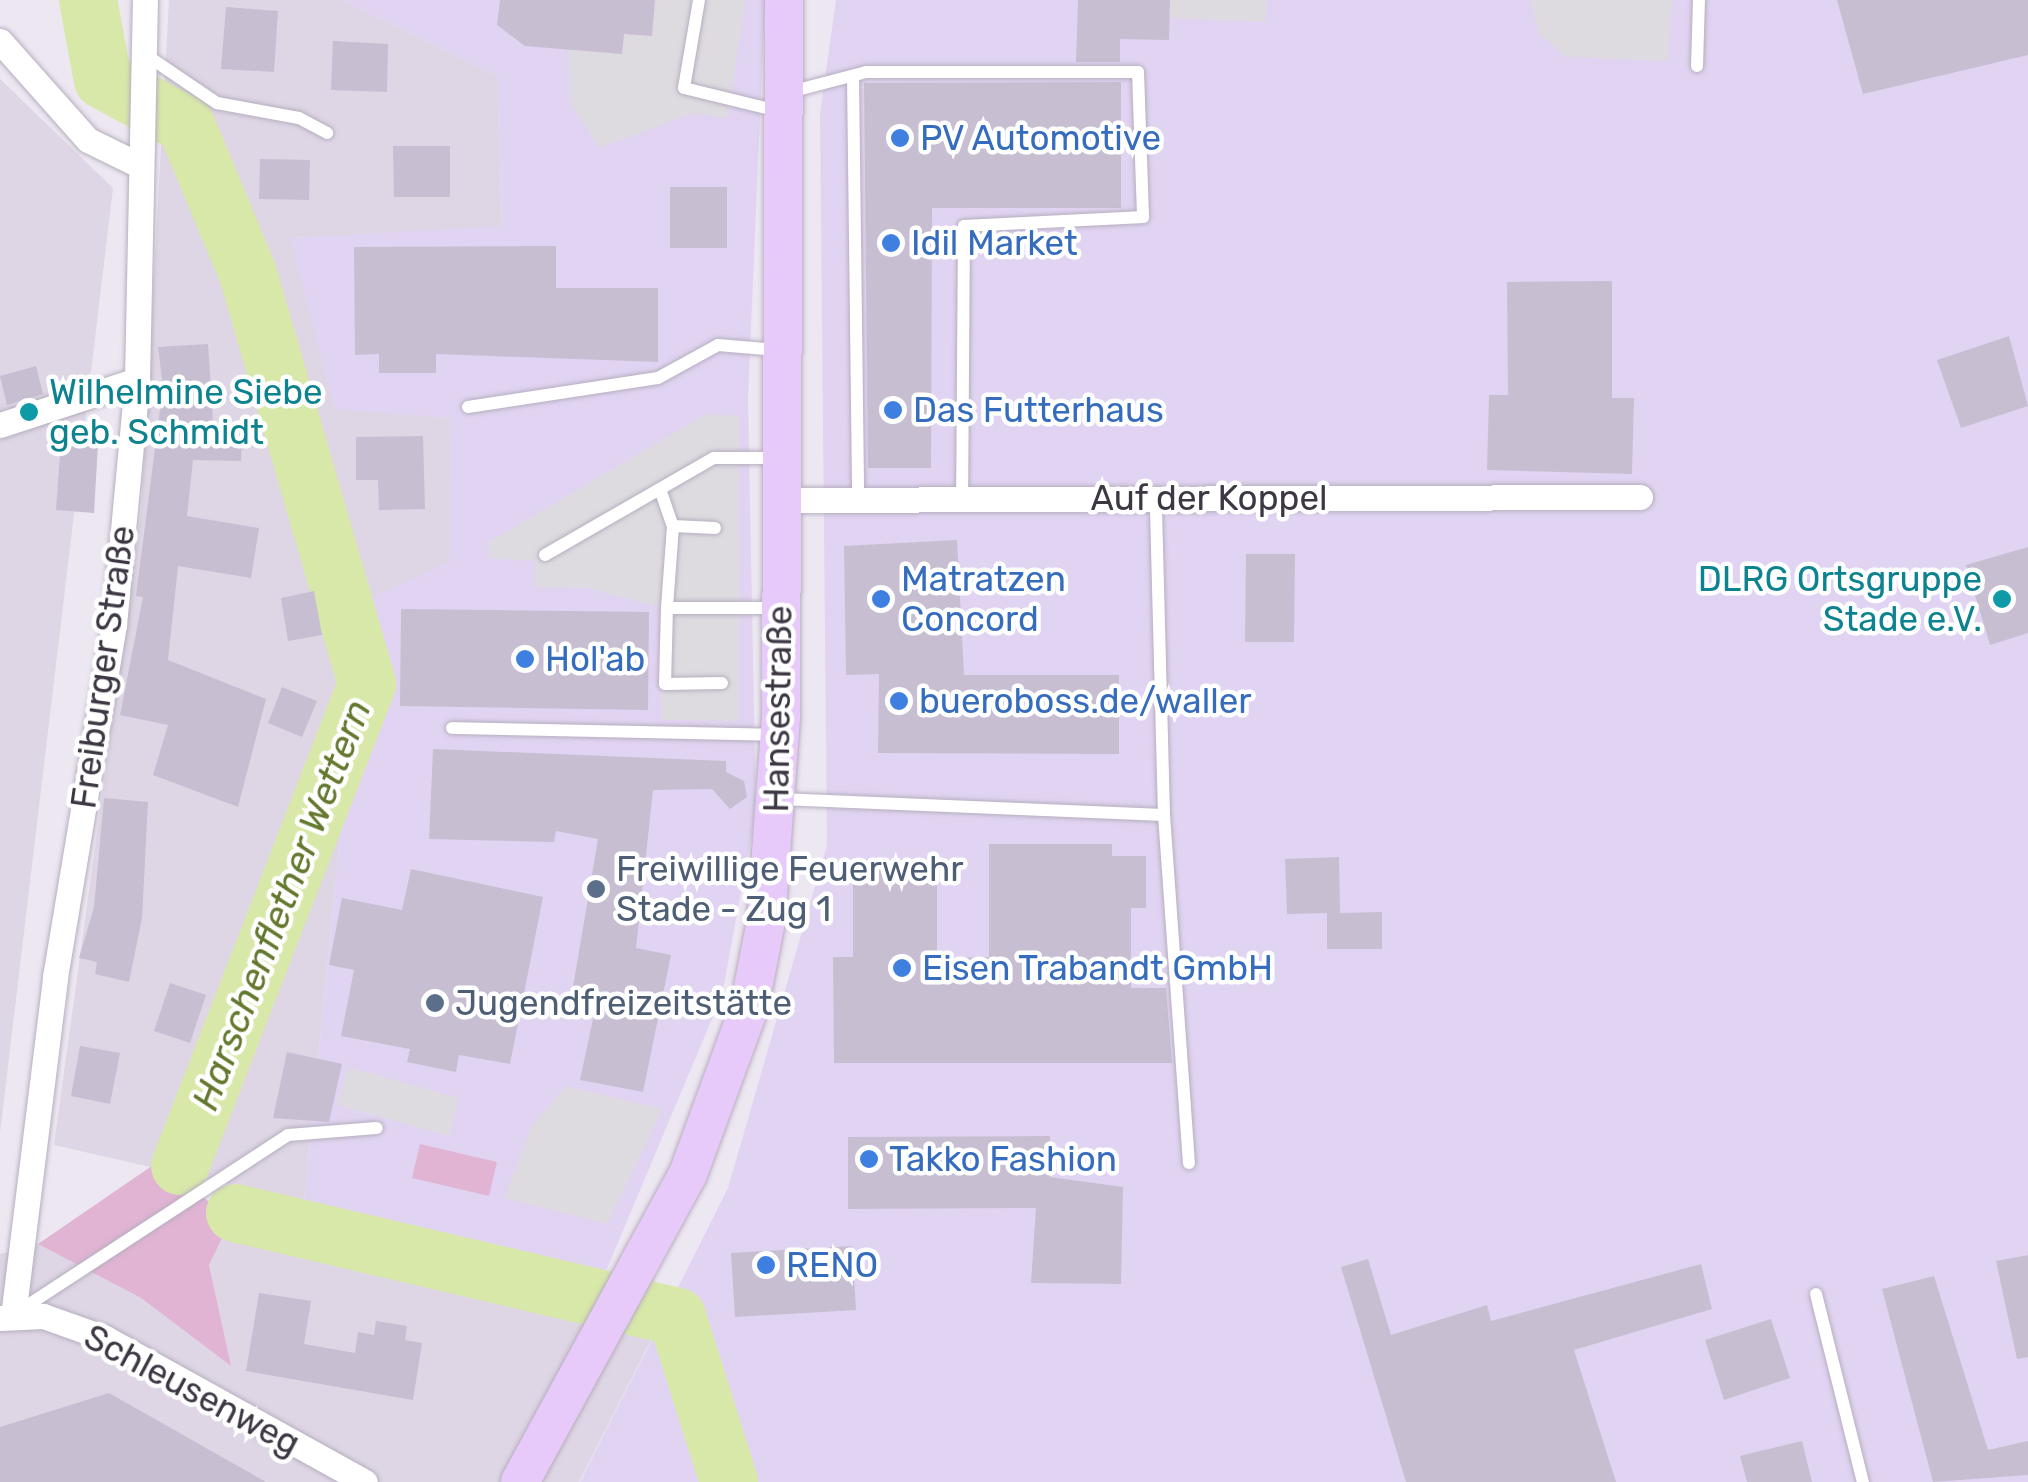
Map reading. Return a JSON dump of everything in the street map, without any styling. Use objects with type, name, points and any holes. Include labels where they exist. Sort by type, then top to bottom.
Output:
[{"type":"main road","name":"Hansestraße","points":[[520,1482],[688,1174],[749,1008],[778,798],[778,103],[784,0]]},
{"type":"street","name":"Freiburger Straße","points":[[7,1317],[56,977],[114,626],[137,380],[145,0]]},
{"type":"street","points":[[0,41],[88,140],[141,166]]},
{"type":"street","points":[[0,425],[137,380]]},
{"type":"street","name":"Auf der Koppel","points":[[778,500],[1640,497]]},
{"type":"street","name":"Schleusenweg","points":[[7,1317],[43,1316],[105,1338],[365,1482]]},
{"type":"lane","points":[[699,0],[684,88],[778,103],[853,76],[1138,72],[1143,217],[964,226],[962,499]]},
{"type":"lane","points":[[1697,66],[1699,0]]},
{"type":"lane","points":[[146,55],[217,104],[282,113],[327,133]]},
{"type":"lane","points":[[853,76],[858,500]]},
{"type":"lane","points":[[468,406],[658,378],[718,345],[779,350]]},
{"type":"lane","points":[[545,555],[714,458],[779,458]]},
{"type":"lane","points":[[660,490],[673,526],[666,684],[722,684]]},
{"type":"lane","points":[[1156,499],[1164,815],[1189,1163]]},
{"type":"lane","points":[[673,526],[716,528]]},
{"type":"lane","points":[[667,608],[780,608]]},
{"type":"lane","points":[[452,728],[780,735]]},
{"type":"lane","points":[[778,798],[1164,815]]},
{"type":"lane","points":[[7,1317],[288,1135],[377,1128]]},
{"type":"lane","points":[[1816,1294],[1863,1482]]},
{"type":"shaded area","points":[[169,0],[340,0],[497,75],[502,227],[291,238],[335,408],[451,418],[450,562],[363,603],[304,1202],[54,1145],[141,513]]},
{"type":"shaded area","points":[[340,0],[765,0],[748,399],[756,811],[722,995],[606,1271],[304,1202],[363,602],[449,562],[451,418],[335,409],[290,238],[502,226],[497,75]]},
{"type":"shaded area","points":[[655,0],[745,0],[728,118],[692,113],[599,148],[570,102],[569,49],[622,54],[624,34],[652,36]]},
{"type":"shaded area","points":[[836,0],[2028,0],[2028,1482],[580,1482],[728,1188],[827,845],[820,114]]},
{"type":"shaded area","points":[[1170,0],[1267,0],[1266,22],[1169,18]]},
{"type":"shaded area","points":[[1530,0],[1672,0],[1667,61],[1567,57],[1539,34]]},
{"type":"shaded area","points":[[0,79],[113,188],[0,1133]]},
{"type":"shaded area","points":[[706,414],[739,416],[739,721],[661,720],[660,607],[588,588],[535,587],[535,561],[489,558],[489,542]]},
{"type":"shaded area","points":[[348,1067],[458,1098],[450,1136],[337,1105]]},
{"type":"shaded area","points":[[566,1086],[662,1109],[607,1224],[505,1198],[531,1127]]},
{"type":"shaded area","points":[[420,1144],[497,1162],[489,1196],[412,1178]]},
{"type":"shaded area","points":[[178,1148],[171,1166],[230,1222],[209,1265],[231,1366],[141,1298],[38,1244]]},
{"type":"shaded area","points":[[230,1222],[664,1314],[579,1482],[0,1482],[0,1254],[38,1244],[141,1298],[230,1365],[209,1265]]},
{"type":"building","points":[[500,0],[655,0],[652,36],[624,34],[622,54],[525,46],[497,25]]},
{"type":"building","points":[[1078,0],[1170,0],[1169,40],[1120,39],[1120,62],[1076,62]]},
{"type":"building","points":[[1837,0],[2028,0],[2028,55],[1863,94]]},
{"type":"building","points":[[226,7],[278,11],[274,72],[221,69]]},
{"type":"building","points":[[333,41],[388,44],[387,92],[331,90]]},
{"type":"building","points":[[1121,82],[1121,208],[932,208],[931,468],[868,468],[864,83]]},
{"type":"building","points":[[393,146],[450,146],[450,197],[394,197]]},
{"type":"building","points":[[260,159],[310,160],[309,200],[259,199]]},
{"type":"building","points":[[670,187],[727,187],[727,248],[670,248]]},
{"type":"building","points":[[556,246],[556,288],[658,288],[658,362],[436,354],[436,373],[379,373],[379,354],[355,355],[354,247]]},
{"type":"building","points":[[1612,281],[1612,398],[1634,398],[1632,474],[1487,470],[1489,395],[1508,395],[1507,282]]},
{"type":"building","points":[[2009,336],[2028,406],[1961,428],[1937,360]]},
{"type":"building","points":[[208,344],[213,422],[242,423],[241,461],[193,460],[187,516],[259,528],[251,578],[178,566],[168,660],[266,699],[238,807],[153,775],[168,725],[120,715],[143,597],[136,596],[163,386],[158,347]]},
{"type":"building","points":[[36,366],[43,394],[7,405],[0,376]]},
{"type":"building","points":[[62,425],[99,427],[94,513],[56,510]]},
{"type":"building","points":[[423,436],[425,509],[379,510],[378,480],[356,480],[356,437]]},
{"type":"building","points":[[957,540],[964,675],[1119,675],[1119,754],[878,753],[879,674],[846,675],[844,546]]},
{"type":"building","name":"DLRG Ortsgruppe Stade e.V.","points":[[2028,547],[2028,633],[1990,645],[1966,565]]},
{"type":"building","points":[[1246,554],[1295,554],[1294,642],[1245,642]]},
{"type":"building","points":[[314,591],[322,635],[288,641],[281,598]]},
{"type":"building","name":"Hol'ab","points":[[401,609],[649,612],[648,710],[400,706]]},
{"type":"building","points":[[282,687],[317,701],[302,737],[268,723]]},
{"type":"building","points":[[433,749],[726,761],[726,772],[744,781],[747,797],[730,809],[712,789],[653,790],[636,948],[671,955],[643,1092],[580,1080],[595,1010],[570,1005],[598,839],[556,831],[554,842],[429,839]]},
{"type":"building","points":[[104,798],[148,802],[142,918],[129,982],[95,974],[97,962],[79,958],[94,907]]},
{"type":"building","points":[[989,844],[1112,844],[1112,856],[1146,856],[1146,908],[1131,908],[1131,988],[1166,988],[1172,1063],[834,1063],[833,957],[853,957],[853,859],[937,859],[937,958],[989,957]]},
{"type":"building","points":[[1339,857],[1340,913],[1382,912],[1382,949],[1327,949],[1327,913],[1287,914],[1285,859]]},
{"type":"building","name":"Jugendfreizeitstätte","points":[[411,869],[543,897],[510,1064],[459,1055],[456,1072],[407,1062],[410,1049],[341,1036],[354,970],[329,965],[342,898],[402,910]]},
{"type":"building","points":[[170,983],[206,995],[190,1043],[154,1031]]},
{"type":"building","points":[[80,1046],[120,1053],[110,1104],[71,1096]]},
{"type":"building","points":[[287,1052],[342,1064],[329,1122],[273,1118]]},
{"type":"building","points":[[1050,1136],[1050,1177],[1123,1187],[1121,1284],[1031,1283],[1036,1208],[848,1209],[848,1137]]},
{"type":"building","points":[[852,1246],[856,1310],[735,1317],[731,1253]]},
{"type":"building","points":[[2028,1255],[2028,1357],[2017,1359],[1996,1261]]},
{"type":"building","points":[[1368,1259],[1391,1335],[1487,1305],[1491,1321],[1701,1264],[1712,1309],[1574,1350],[1616,1482],[1406,1482],[1341,1267]]},
{"type":"building","points":[[1934,1276],[1988,1450],[2028,1441],[2028,1475],[1933,1482],[1882,1289]]},
{"type":"building","points":[[259,1293],[311,1301],[304,1344],[355,1353],[358,1332],[374,1335],[376,1321],[407,1326],[405,1340],[422,1343],[413,1400],[246,1371]]},
{"type":"building","points":[[1771,1319],[1790,1378],[1724,1400],[1705,1340]]},
{"type":"building","points":[[109,1393],[266,1482],[0,1482],[0,1427]]},
{"type":"building","points":[[1802,1441],[1812,1482],[1747,1482],[1740,1456]]},
{"type":"waterway","name":"Harschenflether Wettern","points":[[88,0],[103,80],[186,125],[248,274],[367,684],[180,1166]]},
{"type":"waterway","name":"Harschenflether Wettern","points":[[235,1213],[677,1317],[729,1482]]},
{"type":"place","name":"PV Automotive","points":[[900,138]]},
{"type":"place","name":"Idil Market","points":[[891,243]]},
{"type":"place","name":"Das Futterhaus","points":[[893,410]]},
{"type":"place","name":"Wilhelmine Siebe geb. Schmidt","points":[[29,412]]},
{"type":"place","name":"Matratzen Concord","points":[[881,599]]},
{"type":"place","name":"DLRG Ortsgruppe Stade e.V.","points":[[2002,599]]},
{"type":"place","name":"Hol'ab","points":[[525,659]]},
{"type":"place","name":"bueroboss.de/waller","points":[[899,701]]},
{"type":"place","name":"Freiwillige Feuerwehr Stade - Zug 1","points":[[596,889]]},
{"type":"place","name":"Eisen Trabandt GmbH","points":[[902,968]]},
{"type":"place","name":"Jugendfreizeitstätte","points":[[435,1003]]},
{"type":"place","name":"Takko Fashion","points":[[869,1159]]},
{"type":"place","name":"RENO","points":[[766,1265]]}]
